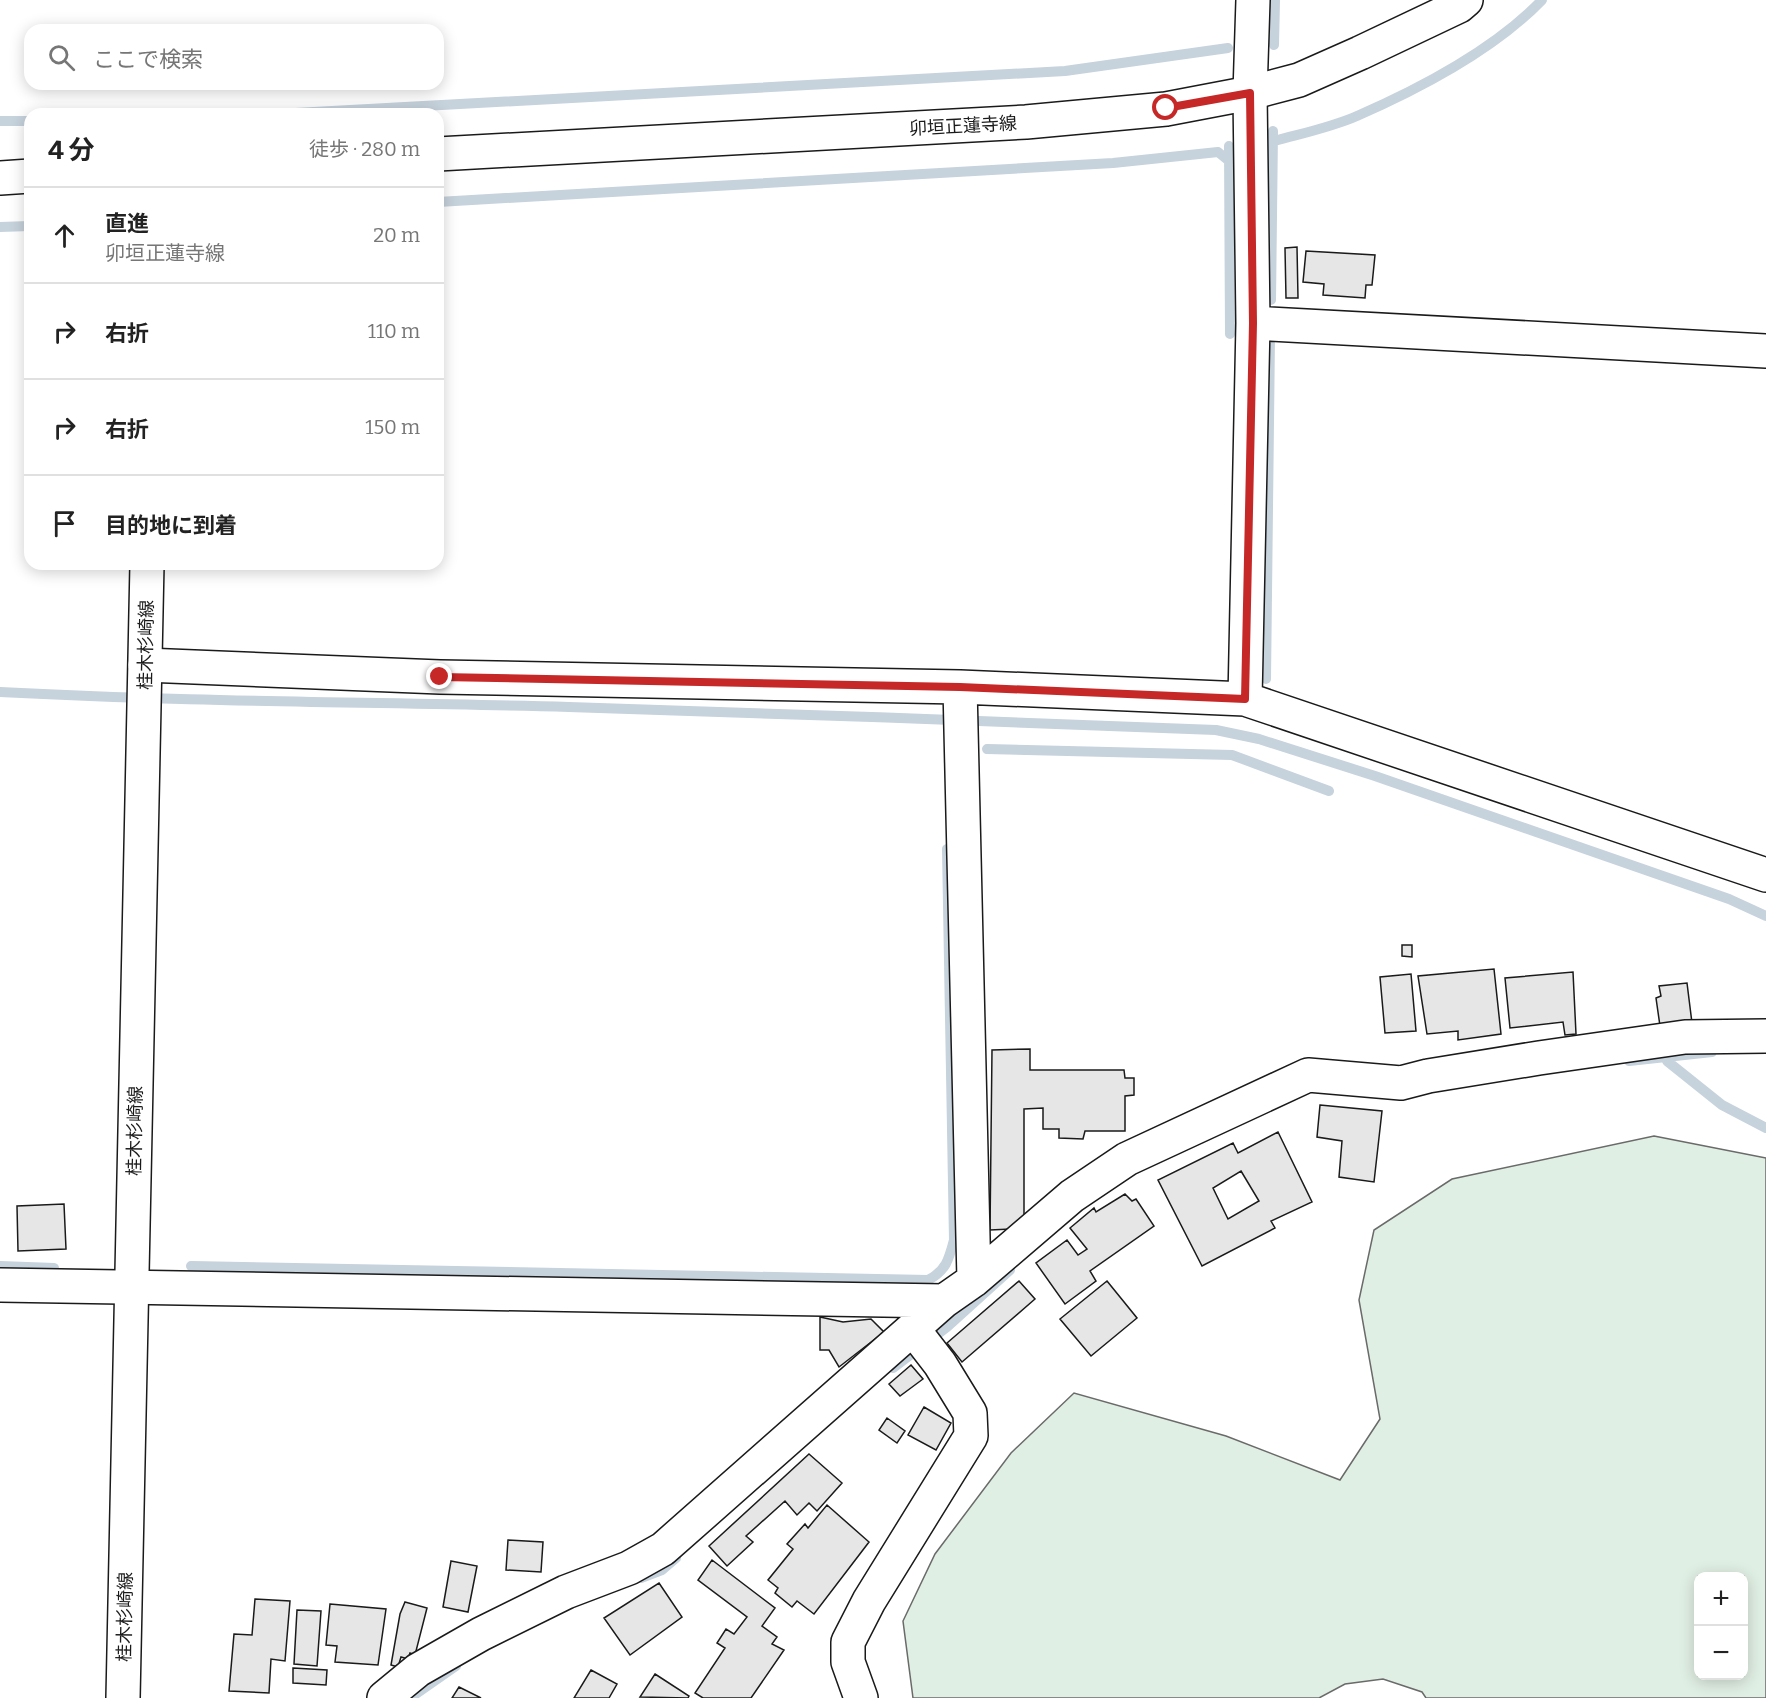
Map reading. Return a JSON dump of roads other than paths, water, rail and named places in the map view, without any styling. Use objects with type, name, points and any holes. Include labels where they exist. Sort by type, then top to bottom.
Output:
[{"type":"street","points":[[1245,699],[1253,323],[1250,93],[1253,0]]},
{"type":"street","name":"卯垣正蓮寺線","points":[[444,154],[1026,122],[1166,108],[1250,93],[1299,80],[1459,6],[1466,0]]},
{"type":"street","points":[[0,178],[24,176]]},
{"type":"street","points":[[1253,323],[1766,351]]},
{"type":"street","name":"桂木杉崎線","points":[[123,1698],[147,570]]},
{"type":"street","points":[[145,665],[440,677],[960,687],[1245,699],[1766,875]]},
{"type":"street","points":[[960,687],[974,1280]]},
{"type":"street","points":[[384,1698],[418,1670],[481,1634],[566,1592],[629,1568],[663,1550],[944,1301],[974,1280],[1072,1196],[1127,1159],[1308,1075],[1401,1083],[1428,1076],[1539,1058],[1685,1037],[1766,1036]]},
{"type":"street","points":[[0,1285],[944,1301]]},
{"type":"street","points":[[861,1698],[848,1662],[848,1642],[869,1601],[970,1436],[970,1413],[939,1364],[913,1329]]},
{"type":"waterway","points":[[1274,45],[1275,0]]},
{"type":"waterway","points":[[1278,140],[1347,120],[1431,80],[1502,35],[1542,0]]},
{"type":"waterway","points":[[387,108],[1065,71],[1228,48]]},
{"type":"waterway","points":[[0,121],[24,121]]},
{"type":"waterway","points":[[1271,300],[1273,131]]},
{"type":"waterway","points":[[1229,146],[1230,334]]},
{"type":"waterway","points":[[444,202],[1113,163],[1218,152],[1229,161]]},
{"type":"waterway","points":[[0,227],[24,226]]},
{"type":"waterway","points":[[1266,679],[1270,336],[1280,337]]},
{"type":"waterway","points":[[0,692],[213,700],[650,709],[1216,730],[1259,739],[1375,776],[1729,899],[1766,916]]},
{"type":"waterway","points":[[987,749],[1232,755],[1329,791]]},
{"type":"waterway","points":[[191,1266],[928,1280],[939,1273],[946,1264],[954,1240],[947,849]]},
{"type":"waterway","points":[[1629,1061],[1712,1052]]},
{"type":"waterway","points":[[1667,1061],[1722,1105],[1766,1128]]},
{"type":"waterway","points":[[0,1266],[54,1268]]},
{"type":"waterway","points":[[893,1368],[947,1327],[1010,1270]]},
{"type":"waterway","points":[[641,1578],[662,1570],[676,1558]]},
{"type":"waterway","points":[[410,1698],[456,1666]]}]
